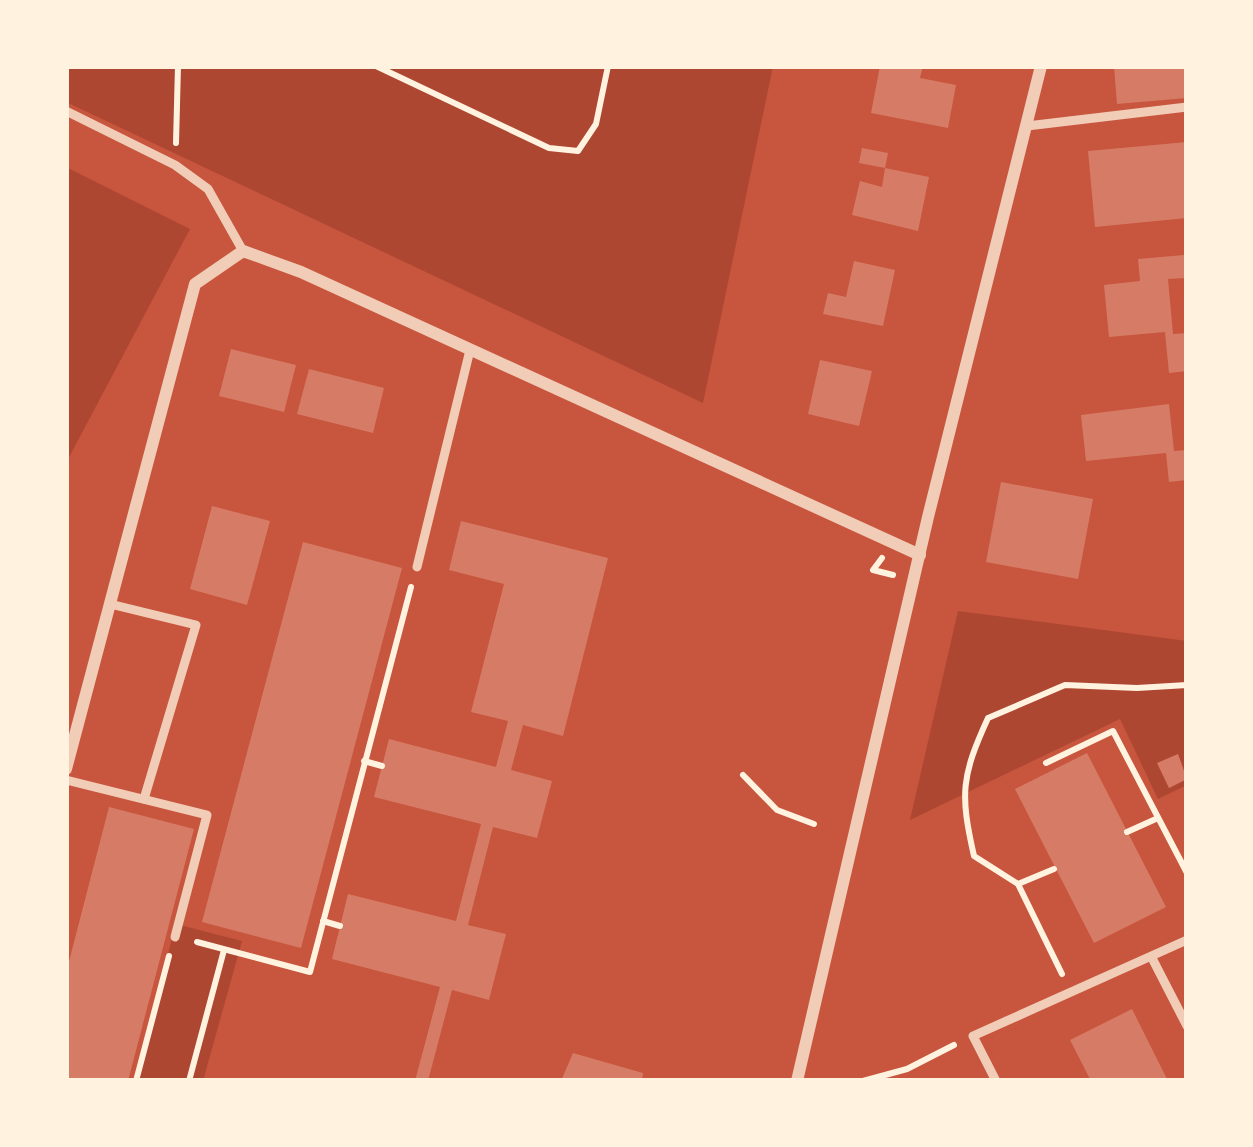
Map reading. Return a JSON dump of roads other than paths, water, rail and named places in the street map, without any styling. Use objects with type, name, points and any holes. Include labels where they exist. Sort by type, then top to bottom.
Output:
[{"type":"street","points":[[796,1081],[1041,66]]},
{"type":"street","points":[[66,769],[195,284],[243,251],[302,272],[920,555]]},
{"type":"lane","points":[[1027,126],[1187,107]]},
{"type":"lane","points":[[66,111],[176,165],[208,189],[243,251]]},
{"type":"lane","points":[[417,567],[470,350]]},
{"type":"lane","points":[[110,604],[196,626],[145,800]]},
{"type":"lane","points":[[66,780],[208,815],[175,937]]},
{"type":"lane","points":[[996,1081],[974,1036],[1187,940]]},
{"type":"lane","points":[[1152,958],[1187,1027]]}]
